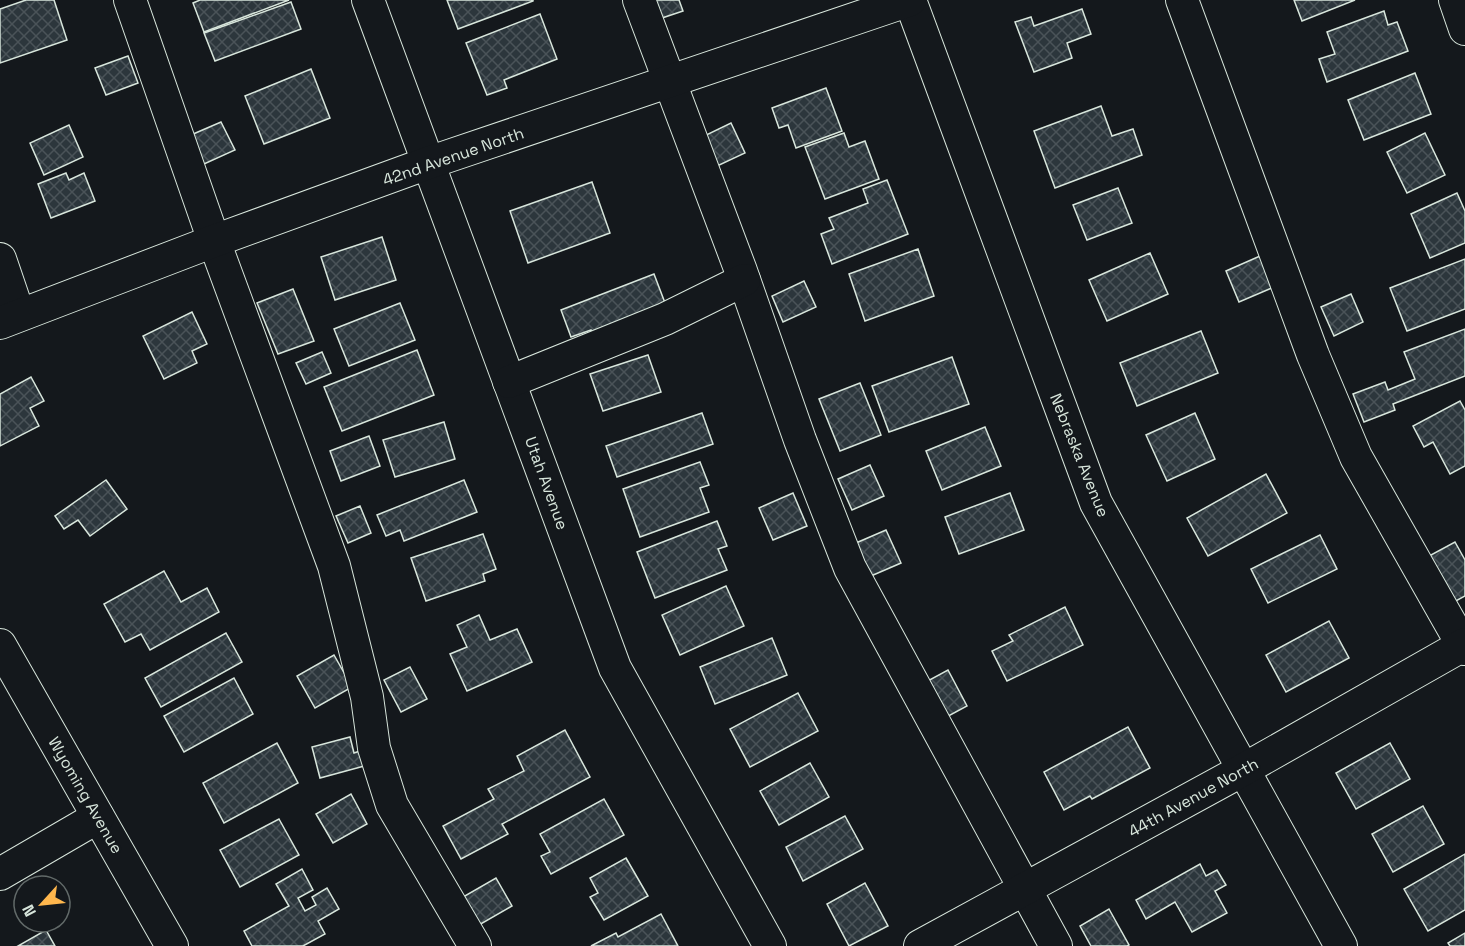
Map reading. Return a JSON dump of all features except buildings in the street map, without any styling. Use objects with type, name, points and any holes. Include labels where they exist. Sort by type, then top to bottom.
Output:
[{"type":"street","points":[[129,0],[214,241],[334,566],[367,697],[374,748],[392,805],[475,946]]},
{"type":"street","name":"Utah Avenue","points":[[368,0],[615,668],[770,946]]},
{"type":"street","points":[[639,0],[744,280],[800,440],[850,568],[1056,946]]},
{"type":"street","name":"42nd Avenue North","points":[[10,319],[428,163],[910,0]]},
{"type":"street","name":"Nebraska Avenue","points":[[910,0],[1096,503],[1241,771],[1341,946]]},
{"type":"street","points":[[1182,0],[1309,345],[1356,457],[1464,646]]},
{"type":"street","points":[[1455,0],[1465,29]]},
{"type":"street","points":[[0,259],[10,319]]},
{"type":"street","points":[[509,382],[664,319],[744,280]]},
{"type":"street","name":"Wyoming Avenue","points":[[0,645],[172,946]]},
{"type":"street","name":"44th Avenue North","points":[[920,946],[1024,891],[1464,646]]},
{"type":"street","points":[[0,874],[98,817]]}]
